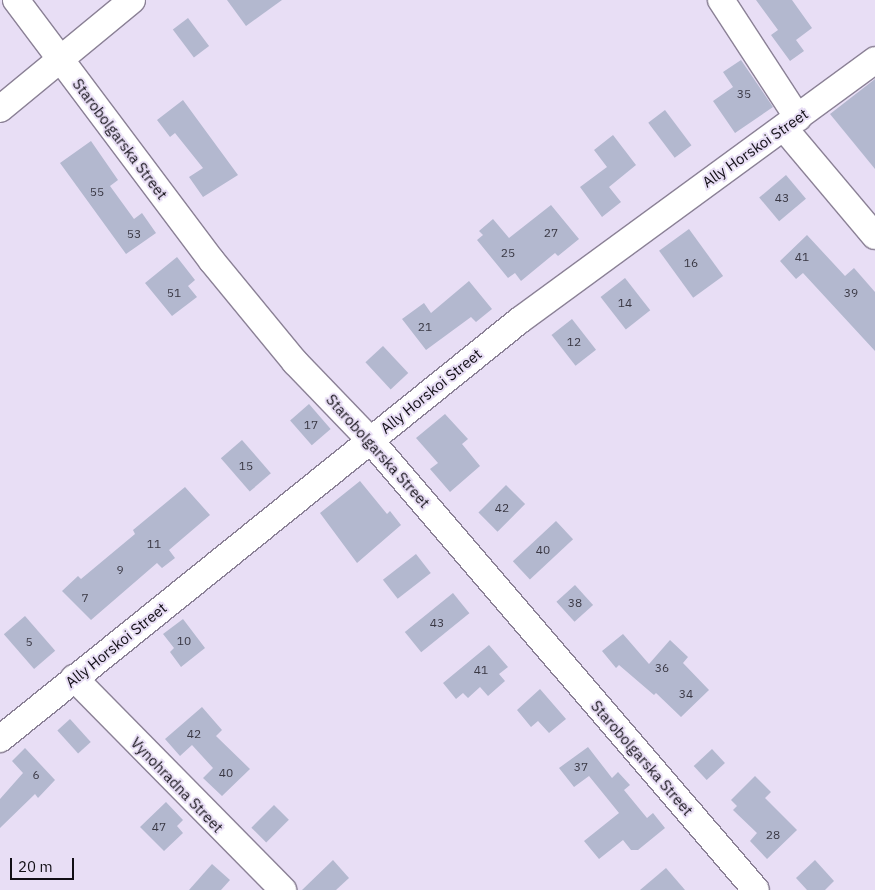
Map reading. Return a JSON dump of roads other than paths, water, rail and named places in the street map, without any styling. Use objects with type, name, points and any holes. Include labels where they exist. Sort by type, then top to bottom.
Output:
[{"type":"street","name":"Starobolgarska Street","points":[[16,0],[212,261],[296,362],[371,441],[756,890]]},
{"type":"street","points":[[0,109],[132,0]]},
{"type":"street","points":[[721,0],[791,123],[875,236]]},
{"type":"street","name":"Ally Horskoi Street","points":[[0,739],[528,314],[875,60]]},
{"type":"street","name":"Vynohradna Street","points":[[74,678],[198,808],[283,890]]}]
